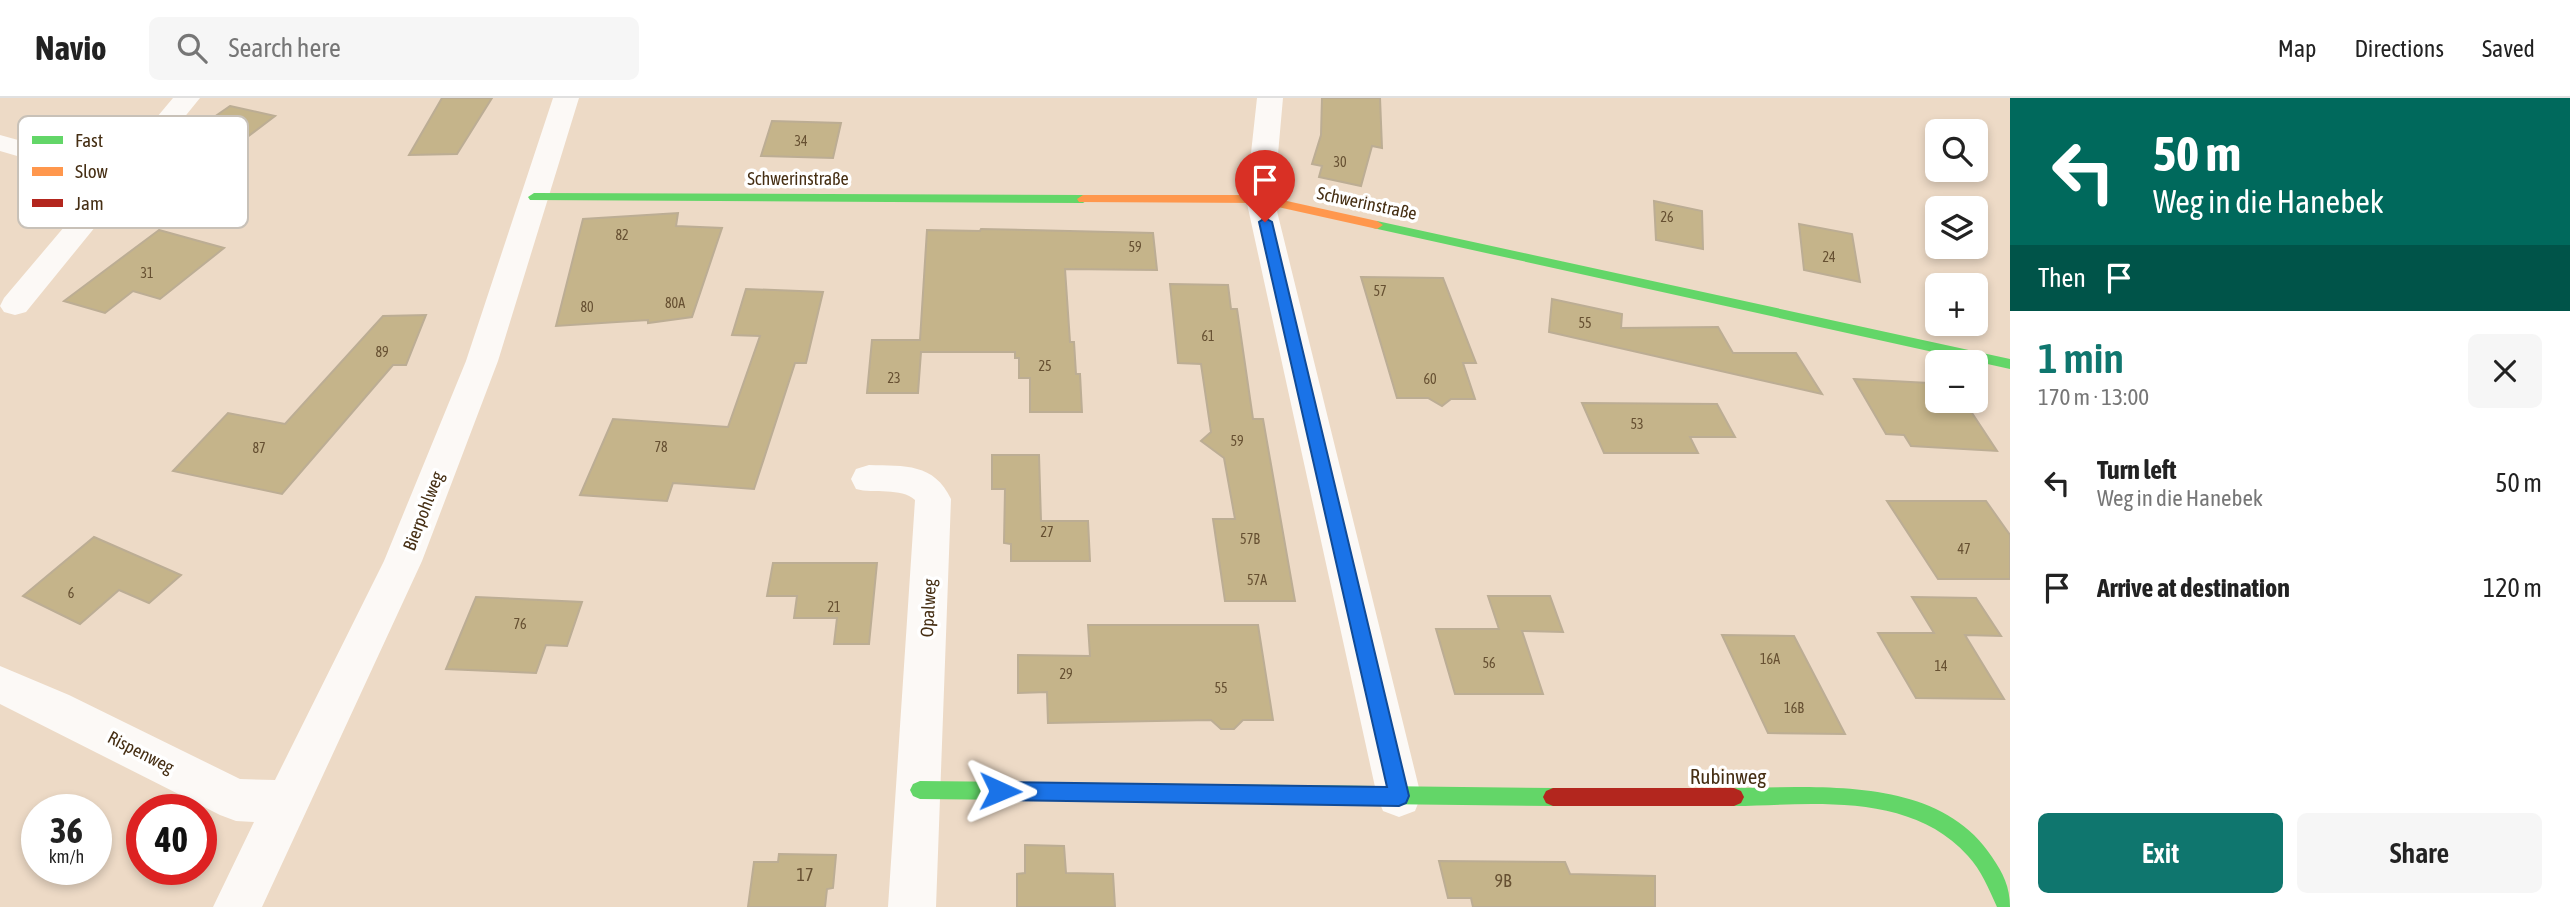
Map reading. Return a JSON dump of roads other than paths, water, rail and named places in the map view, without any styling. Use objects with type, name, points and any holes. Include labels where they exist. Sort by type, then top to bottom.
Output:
[{"type":"street","points":[[172,116],[187,98]]},
{"type":"street","name":"Bierpohlweg","points":[[237,907],[403,561],[482,361],[566,98]]},
{"type":"street","points":[[920,790],[1399,796],[1260,199],[1270,98]]},
{"type":"street","points":[[0,143],[18,148]]},
{"type":"street","name":"Schwerinstraße","points":[[534,197],[1260,199],[2010,364]]},
{"type":"street","points":[[15,305],[80,228]]},
{"type":"street","name":"Opalweg","points":[[869,479],[905,480],[922,484],[931,491],[933,499],[912,907]]},
{"type":"street","name":"Rispenweg","points":[[0,684],[54,708],[236,800],[287,802]]},
{"type":"street","name":"Rubinweg","points":[[1399,796],[1876,798],[1915,809],[1960,832],[1996,878],[2007,907]]}]
